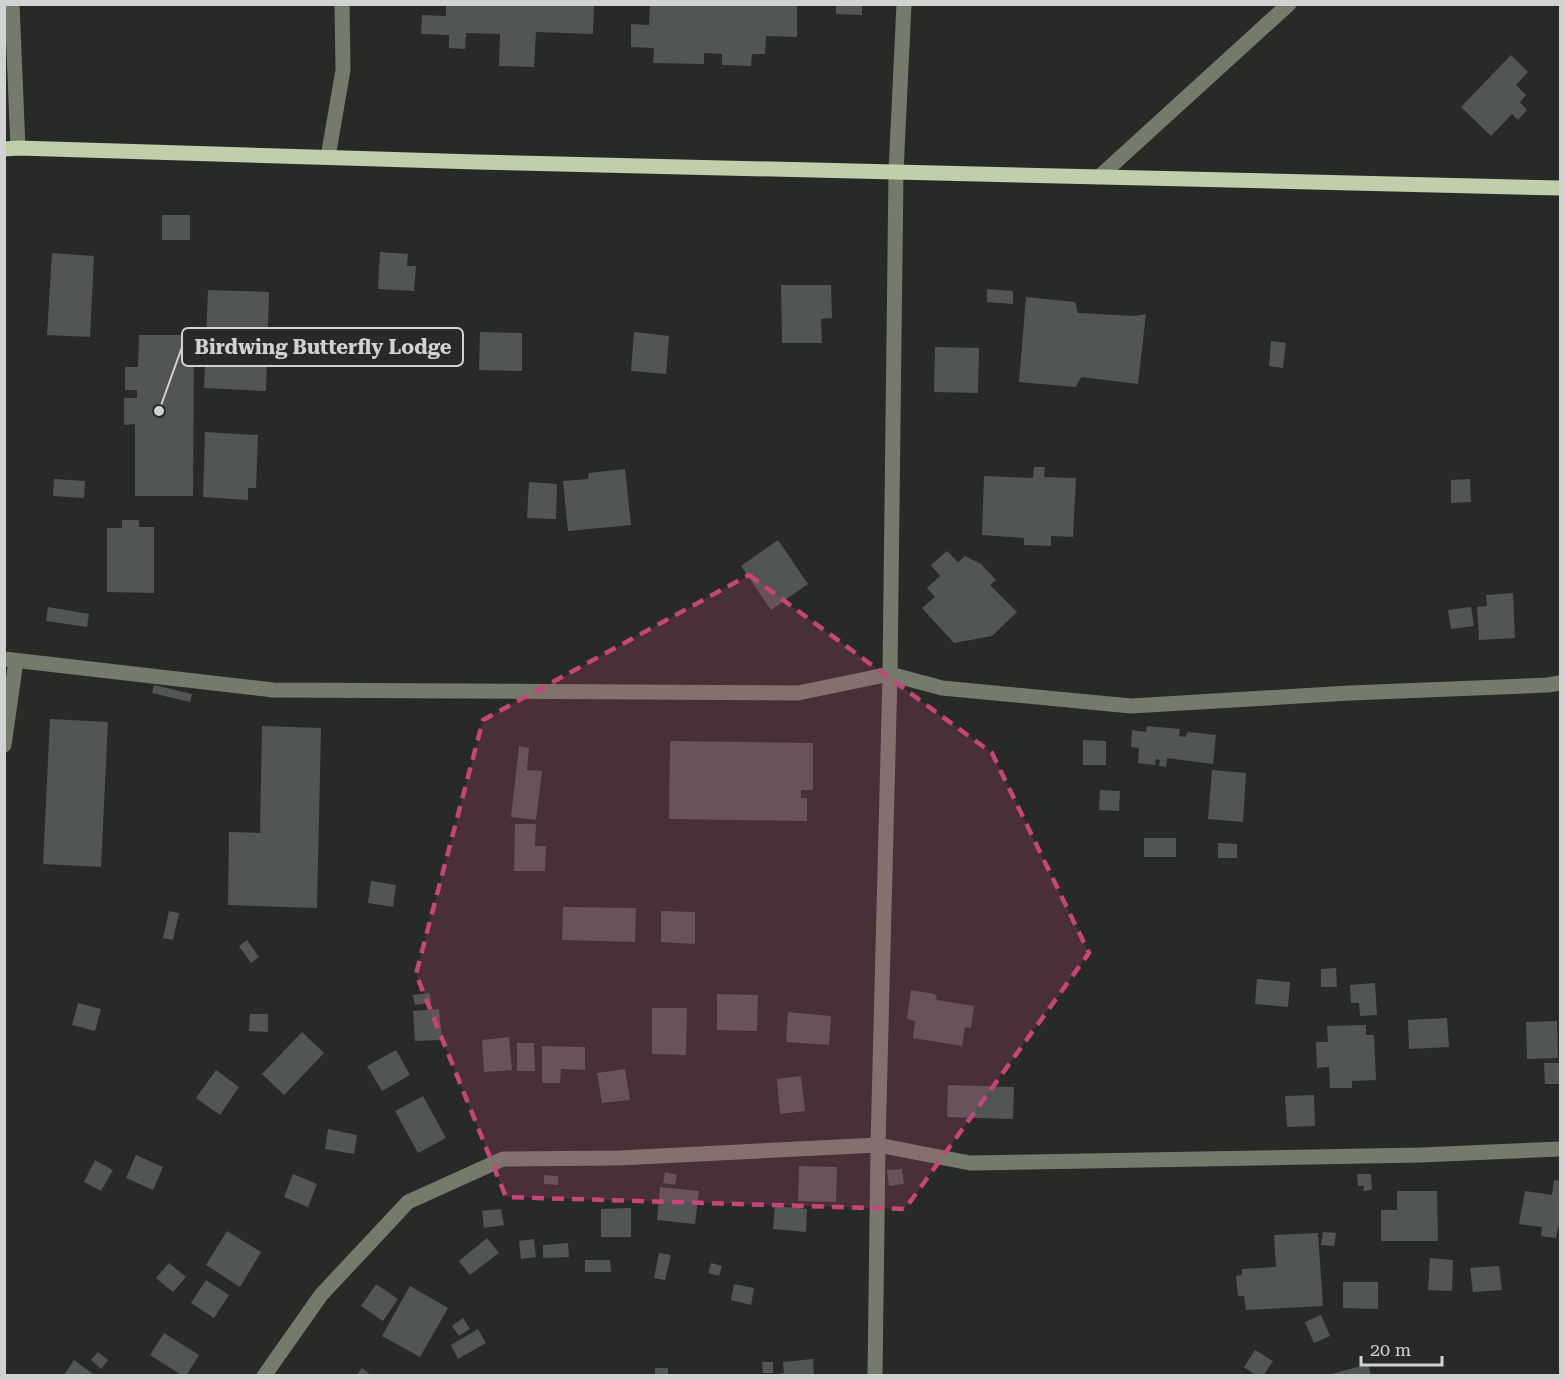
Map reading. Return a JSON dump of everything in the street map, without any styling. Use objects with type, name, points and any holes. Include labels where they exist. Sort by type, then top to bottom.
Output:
[{"type":"main road","points":[[11,148],[1560,188]]},
{"type":"street","points":[[11,148],[12,4]]},
{"type":"street","points":[[328,157],[343,70],[342,4]]},
{"type":"street","points":[[874,1376],[891,674],[896,172],[903,4]]},
{"type":"street","points":[[1099,177],[1289,4]]},
{"type":"street","points":[[4,745],[10,660],[273,690],[798,693],[891,674],[942,688],[1131,706],[1560,683]]},
{"type":"street","points":[[264,1376],[321,1295],[408,1202],[503,1159],[619,1158],[878,1145],[970,1163],[1421,1155],[1560,1149]]},
{"type":"highlighted area","points":[[749,575],[992,753],[1089,953],[905,1209],[506,1197],[416,974],[483,720]]},
{"type":"building","points":[[446,4],[594,4],[593,34],[536,32],[534,67],[499,66],[500,34],[466,33],[465,49],[449,48],[449,35],[421,34],[422,15],[446,16]]},
{"type":"building","points":[[836,4],[862,4],[862,15],[836,14]]},
{"type":"building","points":[[650,5],[797,5],[797,37],[766,36],[765,54],[752,54],[751,66],[722,65],[722,54],[704,53],[704,64],[653,63],[654,48],[631,47],[631,24],[649,25]]},
{"type":"building","points":[[1511,55],[1528,72],[1516,85],[1526,95],[1520,102],[1527,110],[1518,120],[1512,114],[1491,136],[1461,107]]},
{"type":"building","points":[[162,215],[190,215],[190,240],[162,240]]},
{"type":"building","points":[[380,252],[408,254],[407,266],[416,266],[414,291],[378,289]]},
{"type":"building","points":[[52,253],[94,256],[90,337],[47,335]]},
{"type":"building","points":[[781,285],[831,285],[832,318],[821,319],[822,343],[782,343]]},
{"type":"building","points":[[987,289],[1013,291],[1013,304],[987,302]]},
{"type":"building","points":[[208,290],[269,292],[266,391],[204,388]]},
{"type":"building","points":[[1026,297],[1075,302],[1078,313],[1135,316],[1146,314],[1138,384],[1081,377],[1076,387],[1019,382]]},
{"type":"building","points":[[480,332],[522,333],[522,371],[479,370]]},
{"type":"building","points":[[634,332],[669,336],[666,374],[631,371]]},
{"type":"building","points":[[139,335],[194,335],[193,496],[135,496],[135,424],[124,425],[124,398],[137,398],[137,390],[125,390],[125,367],[138,367]]},
{"type":"building","points":[[1271,341],[1286,343],[1283,368],[1269,366]]},
{"type":"building","points":[[935,347],[979,348],[978,393],[934,392]]},
{"type":"building","points":[[205,432],[258,435],[256,488],[248,488],[248,500],[203,497]]},
{"type":"building","points":[[1034,467],[1045,467],[1044,477],[1076,478],[1073,537],[1051,536],[1051,546],[1024,545],[1024,538],[982,535],[984,476],[1033,478]]},
{"type":"building","points":[[625,469],[631,525],[568,531],[563,481],[588,479],[589,473]]},
{"type":"building","points":[[54,479],[85,481],[84,498],[53,496]]},
{"type":"building","points":[[1470,479],[1471,502],[1451,503],[1451,480]]},
{"type":"building","points":[[529,482],[557,484],[556,519],[527,518]]},
{"type":"building","points":[[122,520],[139,520],[139,527],[154,527],[154,593],[107,592],[107,528],[122,528]]},
{"type":"building","points":[[778,540],[808,584],[771,610],[741,566]]},
{"type":"building","points":[[947,551],[958,562],[965,556],[981,564],[996,580],[990,585],[1017,612],[992,636],[954,643],[922,608],[935,597],[927,588],[940,576],[931,565]]},
{"type":"building","points":[[1513,593],[1515,638],[1479,640],[1477,607],[1487,606],[1486,595]]},
{"type":"building","points":[[48,607],[89,614],[87,627],[46,621]]},
{"type":"building","points":[[1471,607],[1474,626],[1451,629],[1448,610]]},
{"type":"building","points":[[154,685],[192,694],[190,702],[152,693]]},
{"type":"building","points":[[50,719],[108,722],[101,867],[43,864]]},
{"type":"building","points":[[262,726],[321,728],[317,908],[228,905],[229,832],[260,833]]},
{"type":"building","points":[[1147,726],[1180,729],[1179,736],[1185,737],[1188,732],[1216,735],[1213,764],[1167,758],[1166,767],[1159,766],[1160,760],[1156,759],[1155,765],[1138,763],[1139,748],[1131,747],[1132,730],[1146,732]]},
{"type":"building","points":[[1083,740],[1106,741],[1106,765],[1083,765]]},
{"type":"building","points":[[670,741],[813,743],[813,790],[801,790],[801,798],[807,798],[807,821],[669,819]]},
{"type":"building","points":[[519,746],[529,748],[527,770],[542,771],[536,820],[511,817]]},
{"type":"building","points":[[1212,770],[1246,773],[1243,822],[1208,819]]},
{"type":"building","points":[[1100,790],[1120,791],[1119,811],[1099,810]]},
{"type":"building","points":[[515,824],[536,824],[535,846],[546,846],[545,871],[514,871]]},
{"type":"building","points":[[1144,838],[1176,838],[1176,857],[1144,857]]},
{"type":"building","points":[[1218,843],[1237,844],[1237,858],[1218,858]]},
{"type":"building","points":[[371,881],[396,885],[393,907],[368,903]]},
{"type":"building","points":[[563,907],[636,908],[635,942],[562,940]]},
{"type":"building","points":[[169,911],[179,913],[173,940],[163,938]]},
{"type":"building","points":[[661,911],[695,912],[695,944],[661,942]]},
{"type":"building","points":[[247,940],[259,957],[251,963],[239,946]]},
{"type":"building","points":[[1336,968],[1337,987],[1321,987],[1321,969]]},
{"type":"building","points":[[1257,979],[1290,982],[1288,1007],[1255,1004]]},
{"type":"building","points":[[1375,983],[1377,1015],[1360,1016],[1359,1003],[1351,1003],[1350,985]]},
{"type":"building","points":[[911,990],[935,994],[937,1000],[974,1006],[971,1028],[965,1027],[962,1046],[913,1038],[915,1021],[907,1019]]},
{"type":"building","points":[[430,993],[431,1003],[415,1005],[413,995]]},
{"type":"building","points":[[717,994],[758,995],[757,1031],[717,1030]]},
{"type":"building","points":[[78,1003],[101,1009],[95,1031],[72,1025]]},
{"type":"building","points":[[652,1008],[687,1008],[686,1055],[652,1054]]},
{"type":"building","points":[[439,1009],[442,1040],[415,1041],[413,1011]]},
{"type":"building","points":[[788,1012],[831,1016],[829,1045],[786,1042]]},
{"type":"building","points":[[250,1014],[268,1014],[268,1032],[249,1031]]},
{"type":"building","points":[[1447,1018],[1449,1047],[1409,1049],[1408,1020]]},
{"type":"building","points":[[1557,1021],[1558,1058],[1527,1059],[1526,1022]]},
{"type":"building","points":[[1366,1025],[1366,1035],[1374,1035],[1376,1080],[1352,1081],[1352,1088],[1330,1088],[1329,1067],[1317,1068],[1316,1042],[1328,1042],[1327,1026]]},
{"type":"building","points":[[302,1032],[324,1053],[284,1095],[262,1074]]},
{"type":"building","points":[[509,1037],[512,1070],[484,1072],[482,1040]]},
{"type":"building","points":[[517,1043],[534,1043],[535,1071],[517,1071]]},
{"type":"building","points":[[542,1046],[585,1047],[585,1070],[561,1069],[560,1083],[542,1083]]},
{"type":"building","points":[[396,1050],[410,1075],[382,1091],[367,1066]]},
{"type":"building","points":[[1544,1063],[1560,1063],[1560,1084],[1545,1084]]},
{"type":"building","points":[[625,1069],[630,1100],[602,1103],[597,1073]]},
{"type":"building","points":[[216,1070],[239,1087],[220,1115],[196,1098]]},
{"type":"building","points":[[801,1076],[805,1111],[780,1114],[777,1079]]},
{"type":"building","points":[[948,1085],[1014,1087],[1013,1119],[947,1117]]},
{"type":"building","points":[[1314,1095],[1315,1126],[1287,1127],[1285,1096]]},
{"type":"building","points":[[423,1096],[446,1138],[418,1153],[395,1111]]},
{"type":"building","points":[[328,1129],[357,1135],[354,1154],[325,1149]]},
{"type":"building","points":[[136,1155],[163,1167],[153,1190],[126,1178]]},
{"type":"building","points":[[95,1160],[113,1170],[101,1191],[84,1182]]},
{"type":"building","points":[[799,1166],[837,1167],[836,1202],[798,1201]]},
{"type":"building","points":[[902,1169],[904,1184],[889,1186],[887,1170]]},
{"type":"building","points":[[665,1172],[677,1175],[675,1185],[663,1183]]},
{"type":"building","points":[[293,1174],[317,1184],[308,1207],[284,1197]]},
{"type":"building","points":[[1357,1174],[1371,1174],[1372,1190],[1363,1191],[1364,1186],[1358,1186]]},
{"type":"building","points":[[544,1175],[558,1176],[558,1185],[544,1184]]},
{"type":"building","points":[[1554,1180],[1560,1181],[1560,1227],[1558,1227],[1556,1238],[1541,1236],[1542,1227],[1519,1224],[1525,1191],[1552,1195]]},
{"type":"building","points":[[660,1187],[699,1191],[695,1224],[657,1220]]},
{"type":"building","points":[[1397,1191],[1437,1191],[1438,1241],[1381,1241],[1381,1210],[1397,1210]]},
{"type":"building","points":[[775,1206],[807,1209],[806,1232],[773,1229]]},
{"type":"building","points":[[631,1208],[631,1237],[601,1237],[601,1209]]},
{"type":"building","points":[[501,1209],[504,1225],[484,1228],[482,1211]]},
{"type":"building","points":[[227,1231],[261,1252],[240,1287],[206,1265]]},
{"type":"building","points":[[1323,1232],[1336,1233],[1334,1246],[1321,1245]]},
{"type":"building","points":[[1318,1233],[1323,1306],[1246,1310],[1244,1296],[1238,1296],[1236,1276],[1242,1275],[1242,1269],[1276,1267],[1274,1235]]},
{"type":"building","points":[[487,1238],[499,1253],[470,1275],[459,1261]]},
{"type":"building","points":[[534,1239],[536,1257],[521,1259],[519,1241]]},
{"type":"building","points":[[568,1243],[569,1257],[543,1258],[543,1245]]},
{"type":"building","points":[[659,1253],[671,1255],[665,1280],[654,1278]]},
{"type":"building","points":[[1430,1258],[1453,1260],[1452,1291],[1428,1290]]},
{"type":"building","points":[[585,1260],[610,1260],[611,1272],[585,1272]]},
{"type":"building","points":[[169,1263],[186,1277],[173,1292],[156,1278]]},
{"type":"building","points":[[711,1263],[722,1266],[719,1276],[708,1273]]},
{"type":"building","points":[[1499,1266],[1502,1290],[1473,1292],[1470,1268]]},
{"type":"building","points":[[206,1280],[229,1295],[214,1318],[191,1303]]},
{"type":"building","points":[[1343,1282],[1378,1282],[1378,1309],[1343,1308]]},
{"type":"building","points":[[376,1284],[398,1299],[383,1321],[361,1306]]},
{"type":"building","points":[[734,1284],[754,1288],[751,1305],[731,1300]]},
{"type":"building","points":[[410,1286],[448,1308],[420,1357],[382,1336]]},
{"type":"building","points":[[1321,1315],[1330,1336],[1314,1343],[1305,1322]]},
{"type":"building","points":[[463,1318],[470,1329],[459,1336],[452,1326]]},
{"type":"building","points":[[478,1329],[486,1343],[458,1359],[451,1345]]},
{"type":"building","points":[[164,1333],[199,1355],[186,1376],[150,1355]]},
{"type":"building","points":[[1255,1350],[1273,1361],[1263,1376],[1257,1376],[1244,1367]]},
{"type":"building","points":[[98,1352],[108,1360],[101,1369],[91,1360]]},
{"type":"building","points":[[813,1359],[814,1376],[776,1376],[776,1374],[784,1373],[783,1362]]},
{"type":"building","points":[[74,1360],[96,1376],[63,1376]]},
{"type":"building","points":[[762,1362],[773,1362],[773,1373],[763,1373]]},
{"type":"building","points":[[1368,1364],[1371,1376],[1328,1376],[1328,1375]]},
{"type":"building","points":[[362,1368],[372,1376],[356,1376]]},
{"type":"building","points":[[655,1368],[668,1368],[668,1376],[655,1376]]},
{"type":"place","name":"Birdwing Butterfly Lodge","points":[[159,411]]}]
